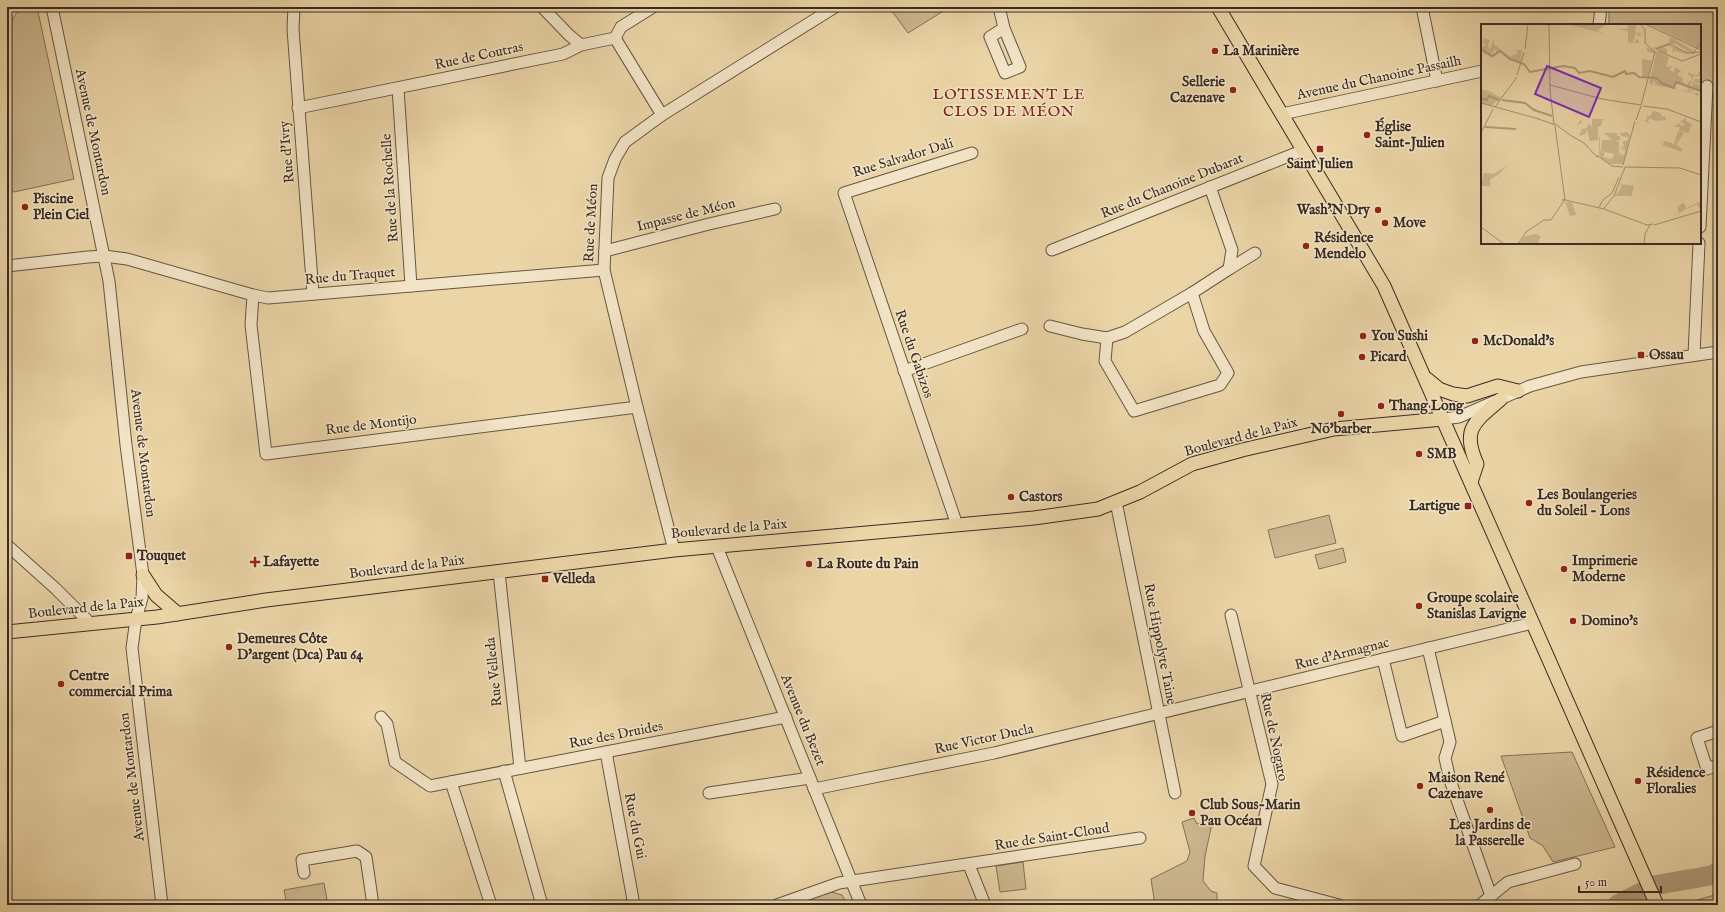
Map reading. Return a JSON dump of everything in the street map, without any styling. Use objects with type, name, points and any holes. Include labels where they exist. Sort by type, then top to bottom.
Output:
[{"type":"main road","points":[[1218,7],[1384,286],[1655,901]]},
{"type":"main road","points":[[1425,377],[1439,389],[1453,394],[1467,396],[1498,386],[1518,391]]},
{"type":"main road","points":[[1471,482],[1477,464],[1470,448],[1470,436],[1473,424],[1501,399]]},
{"type":"main road","name":"Boulevard de la Paix","points":[[7,632],[178,614],[266,600],[674,550],[1034,518],[1098,509],[1140,492],[1192,464],[1242,450],[1334,429],[1443,419]]},
{"type":"main road","points":[[143,575],[156,595],[178,614]]},
{"type":"street","name":"Avenue de Montardon","points":[[52,7],[109,281],[126,445],[143,575],[142,598],[136,619],[132,648],[162,905]]},
{"type":"street","points":[[542,7],[569,35],[581,45]]},
{"type":"street","points":[[653,7],[621,27],[615,38],[662,115]]},
{"type":"street","name":"Rue de Méon","points":[[674,550],[637,407],[604,270],[608,178],[615,159],[625,142],[662,115],[835,7]]},
{"type":"street","points":[[999,7],[1004,28]]},
{"type":"street","points":[[1422,7],[1437,80]]},
{"type":"street","points":[[1600,24],[1601,7]]},
{"type":"street","name":"Rue d'Ivry","points":[[296,8],[293,29],[298,108],[314,294]]},
{"type":"street","name":"Rue de Coutras","points":[[298,108],[564,54],[581,45],[615,38]]},
{"type":"street","name":"Avenue du Chanoine Passailh","points":[[1282,114],[1481,71]]},
{"type":"street","points":[[1701,207],[1707,86]]},
{"type":"street","name":"Rue de la Rochelle","points":[[398,88],[411,286]]},
{"type":"street","name":"Rue du Chanoine Dubarat","points":[[1052,250],[1304,150]]},
{"type":"street","name":"Rue Salvador Dali","points":[[844,192],[972,153]]},
{"type":"street","points":[[1210,187],[1232,250],[1229,269]]},
{"type":"street","name":"Rue du Gabizos","points":[[844,192],[957,525]]},
{"type":"street","name":"Impasse de Méon","points":[[605,251],[709,224],[775,209]]},
{"type":"street","points":[[1694,355],[1699,244]]},
{"type":"street","points":[[1050,326],[1082,334],[1107,338],[1125,332],[1192,293],[1256,253]]},
{"type":"street","name":"Rue du Traquet","points":[[7,266],[104,256],[127,259],[268,298],[604,270]]},
{"type":"street","points":[[1107,338],[1105,361],[1134,411],[1220,385],[1228,373],[1204,331],[1192,293]]},
{"type":"street","name":"Rue de Montijo","points":[[253,295],[251,325],[266,454],[637,407]]},
{"type":"street","points":[[904,371],[1022,329]]},
{"type":"street","points":[[1443,419],[1459,417],[1530,386],[1581,372],[1718,352]]},
{"type":"street","name":"Rue Hippolyte Taine","points":[[1116,502],[1175,793]]},
{"type":"street","points":[[7,545],[56,589],[90,624]]},
{"type":"street","name":"Avenue du Bezet","points":[[717,547],[861,905]]},
{"type":"street","name":"Rue Velleda","points":[[499,572],[520,768]]},
{"type":"street","name":"Rue de Nogaro","points":[[1231,615],[1272,784],[1254,866],[1275,888],[1339,905]]},
{"type":"street","name":"Rue d'Armagnac","points":[[1159,713],[1533,623]]},
{"type":"street","points":[[1428,648],[1450,742],[1445,758],[1450,780],[1491,896]]},
{"type":"street","points":[[1383,659],[1402,736],[1445,721]]},
{"type":"street","name":"Rue Victor Ducla","points":[[814,789],[994,753],[1159,713]]},
{"type":"street","name":"Rue des Druides","points":[[381,717],[387,724],[395,762],[430,786],[786,717]]},
{"type":"street","points":[[1718,731],[1696,738],[1707,769],[1718,765]]},
{"type":"street","name":"Rue du Gui","points":[[606,752],[634,905]]},
{"type":"street","points":[[504,771],[542,905]]},
{"type":"street","points":[[709,793],[810,778]]},
{"type":"street","points":[[451,782],[491,905]]},
{"type":"street","name":"Rue de Saint-Cloud","points":[[777,905],[839,883],[1140,838]]},
{"type":"street","points":[[304,874],[302,860],[357,851],[366,857],[373,905]]},
{"type":"street","points":[[968,864],[985,905]]},
{"type":"street","points":[[1480,905],[1508,882],[1575,864]]},
{"type":"shaded area","points":[[20,7],[37,7],[74,179],[14,192],[7,184],[7,29]]},
{"type":"shaded area","points":[[889,7],[950,7],[908,33]]},
{"type":"shaded area","points":[[1609,7],[1718,7],[1718,83],[1701,84],[1701,24],[1609,24]]},
{"type":"shaded area","points":[[1329,515],[1336,543],[1275,558],[1268,530]]},
{"type":"shaded area","points":[[1343,548],[1346,562],[1319,569],[1315,555]]},
{"type":"shaded area","points":[[1572,752],[1615,847],[1553,862],[1543,846],[1530,838],[1501,756]]},
{"type":"shaded area","points":[[1194,818],[1197,824],[1213,819],[1205,856],[1203,881],[1211,891],[1217,893],[1217,905],[1155,905],[1151,879],[1187,861],[1190,852],[1182,822]]},
{"type":"shaded area","points":[[1023,862],[1026,889],[1000,892],[996,866]]},
{"type":"shaded area","points":[[324,883],[328,905],[287,905],[284,890]]},
{"type":"shaded area","points":[[828,891],[842,895],[846,902],[838,905],[791,905]]},
{"type":"shaded area","points":[[1718,894],[1718,905],[1695,905],[1697,900]]},
{"type":"waterway","points":[[1617,905],[1656,885],[1714,875],[1718,871]]},
{"type":"place","name":"La Marinière","points":[[1215,51]]},
{"type":"place","name":"Sellerie Cazenave","points":[[1233,90]]},
{"type":"place","name":"Église Saint-Julien","points":[[1367,135]]},
{"type":"place","name":"Saint Julien","points":[[1320,149]]},
{"type":"place","name":"Piscine Plein Ciel","points":[[25,207]]},
{"type":"place","name":"Wash’N Dry","points":[[1378,210]]},
{"type":"place","name":"Move","points":[[1385,223]]},
{"type":"place","name":"Résidence Mendelo","points":[[1306,246]]},
{"type":"place","name":"You Sushi","points":[[1363,336]]},
{"type":"place","name":"McDonald's","points":[[1475,341]]},
{"type":"place","name":"Ossau","points":[[1641,355]]},
{"type":"place","name":"Picard","points":[[1362,357]]},
{"type":"place","name":"Thang Long","points":[[1381,406]]},
{"type":"place","name":"No'barber","points":[[1341,414]]},
{"type":"place","name":"SMB","points":[[1419,454]]},
{"type":"place","name":"Castors","points":[[1011,497]]},
{"type":"place","name":"Les Boulangeries du Soleil - Lons","points":[[1529,503]]},
{"type":"place","name":"Lartigue","points":[[1468,506]]},
{"type":"place","name":"Touquet","points":[[129,556]]},
{"type":"place","name":"Lafayette","points":[[255,562]]},
{"type":"place","name":"La Route du Pain","points":[[809,564]]},
{"type":"place","name":"Imprimerie Moderne","points":[[1564,569]]},
{"type":"place","name":"Velleda","points":[[545,579]]},
{"type":"place","name":"Groupe scolaire Stanislas Lavigne","points":[[1419,606]]},
{"type":"place","name":"Domino's","points":[[1573,621]]},
{"type":"place","name":"Demeures Côte D'argent (Dca) Pau 64","points":[[229,647]]},
{"type":"place","name":"Centre commercial Prima","points":[[61,684]]},
{"type":"place","name":"Résidence Floralies","points":[[1638,781]]},
{"type":"place","name":"Maison René Cazenave","points":[[1420,786]]},
{"type":"place","name":"Les Jardins de la Passerelle","points":[[1490,810]]},
{"type":"place","name":"Club Sous-Marin Pau Océan","points":[[1192,813]]},
{"type":"district","name":"LOTISSEMENT LE CLOS DE MÉON","points":[[1009,102]]}]
